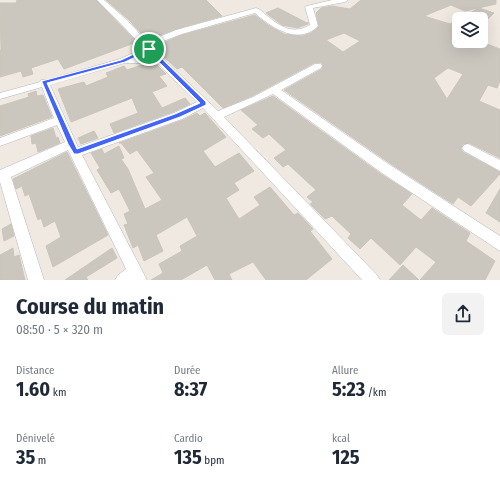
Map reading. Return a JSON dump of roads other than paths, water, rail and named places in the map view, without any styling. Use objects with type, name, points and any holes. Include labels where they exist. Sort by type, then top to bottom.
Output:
[{"type":"street","points":[[100,0],[204,103],[372,280]]},
{"type":"street","points":[[123,61],[147,47],[179,32],[256,10],[273,25],[284,31],[297,33],[306,32],[314,26],[314,21],[309,13],[309,7],[345,0]]},
{"type":"street","points":[[0,96],[44,82],[123,61],[159,60]]},
{"type":"street","points":[[216,116],[318,66]]},
{"type":"street","points":[[44,82],[73,148],[137,275],[123,280]]},
{"type":"street","points":[[273,89],[386,170],[500,244]]},
{"type":"street","points":[[36,280],[2,175],[73,148],[178,116],[204,103]]},
{"type":"street","points":[[0,142],[60,120]]},
{"type":"street","points":[[468,148],[500,166]]}]
